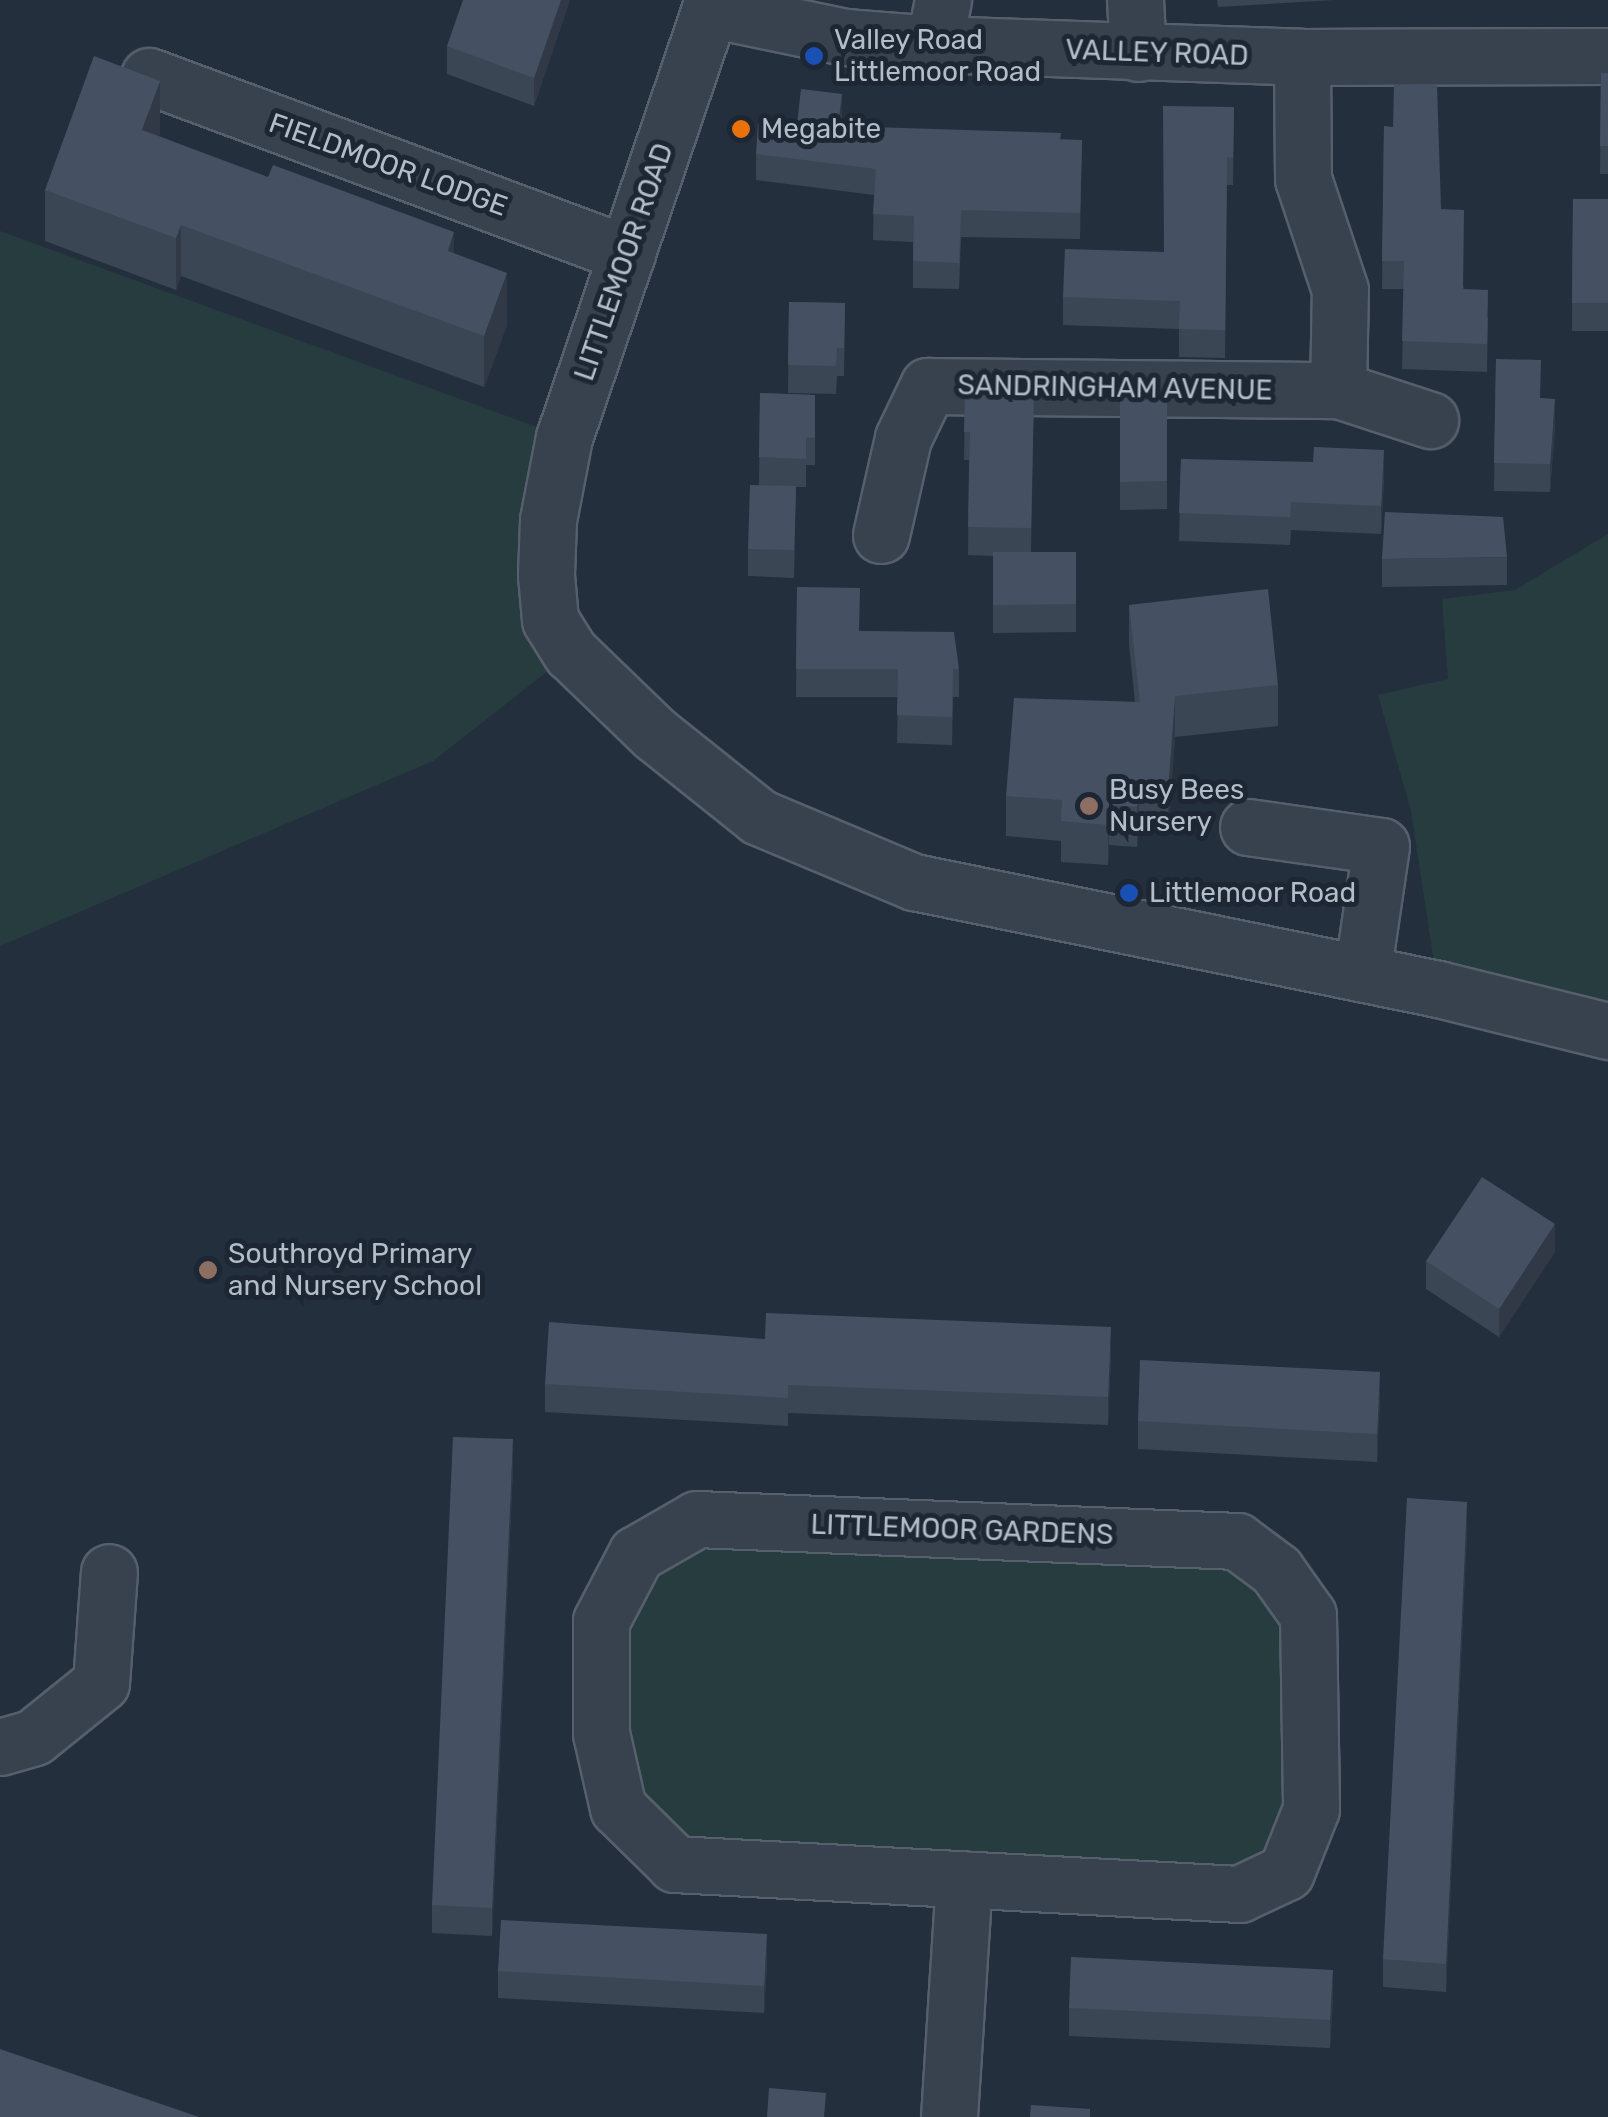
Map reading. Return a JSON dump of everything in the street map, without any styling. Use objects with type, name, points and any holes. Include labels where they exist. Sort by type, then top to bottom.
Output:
[{"type":"street","points":[[1136,0],[1138,54]]},
{"type":"street","name":"VALLEY ROAD","points":[[712,4],[845,37],[939,22],[1138,54],[1608,56]]},
{"type":"street","name":"LITTLEMOOR ROAD","points":[[712,4],[564,437],[548,520],[550,620],[571,653],[613,694],[760,818],[914,882],[1362,974],[1608,1031]]},
{"type":"street","points":[[1302,57],[1303,179],[1340,290],[1338,390]]},
{"type":"street","name":"FIELDMOOR LODGE","points":[[149,76],[627,254]]},
{"type":"street","name":"SANDRINGHAM AVENUE","points":[[881,535],[903,438],[928,386],[1338,390],[1430,420]]},
{"type":"street","points":[[1248,827],[1381,846],[1362,974]]},
{"type":"street","name":"LITTLEMOOR GARDENS","points":[[696,1519],[1237,1541],[1276,1570],[1308,1615],[1311,1809],[1286,1872],[1239,1894],[964,1879],[675,1864],[618,1808],[601,1733],[601,1620],[636,1554],[696,1519]]},
{"type":"street","points":[[0,1747],[34,1737],[102,1683],[108,1572]]},
{"type":"street","points":[[949,2117],[964,1879]]},
{"type":"green space","points":[[0,231],[564,437],[571,653],[433,761],[0,946]]},
{"type":"green space","points":[[1608,534],[1608,1031],[1438,989],[1411,811],[1378,695],[1448,679],[1442,599],[1515,590]]},
{"type":"green space","points":[[697,1519],[1237,1541],[1308,1615],[1286,1872],[675,1864],[601,1733],[636,1554]]},
{"type":"building","points":[[463,0],[561,0],[534,78],[447,46]]},
{"type":"building","points":[[94,56],[160,81],[142,130],[268,177],[273,165],[454,232],[448,251],[507,273],[484,336],[181,225],[176,238],[45,190]]},
{"type":"building","points":[[1601,73],[1608,73],[1608,146],[1600,146]]},
{"type":"building","points":[[1394,85],[1437,85],[1441,209],[1464,210],[1463,289],[1488,290],[1487,344],[1402,341],[1404,261],[1382,261],[1384,126],[1393,127]]},
{"type":"building","points":[[801,89],[842,94],[838,126],[1061,133],[1060,140],[1082,140],[1080,213],[961,210],[959,263],[913,261],[914,216],[873,214],[876,169],[756,154],[758,123],[797,124]]},
{"type":"building","points":[[1163,106],[1234,107],[1233,158],[1227,157],[1225,330],[1179,329],[1180,301],[1063,297],[1065,249],[1164,252]]},
{"type":"building","points":[[1573,199],[1608,199],[1608,303],[1572,303]]},
{"type":"building","points":[[789,302],[845,303],[844,348],[837,348],[836,366],[788,365]]},
{"type":"building","points":[[1496,359],[1541,360],[1540,398],[1555,399],[1550,464],[1494,463]]},
{"type":"building","points":[[965,390],[1034,390],[1031,528],[968,527],[970,432],[964,432]]},
{"type":"building","points":[[1120,391],[1167,392],[1167,481],[1120,482]]},
{"type":"building","points":[[760,393],[815,395],[815,438],[806,437],[806,459],[759,457]]},
{"type":"building","points":[[1314,447],[1384,450],[1381,506],[1291,502],[1290,517],[1179,513],[1181,459],[1313,462]]},
{"type":"building","points":[[750,485],[796,486],[794,550],[748,549]]},
{"type":"building","points":[[1385,512],[1503,517],[1507,557],[1382,559]]},
{"type":"building","points":[[993,552],[1076,552],[1076,604],[993,605]]},
{"type":"building","points":[[797,587],[860,588],[859,631],[954,632],[959,669],[953,669],[952,717],[897,715],[898,669],[796,669]]},
{"type":"building","points":[[1268,589],[1278,685],[1175,696],[1168,790],[1139,788],[1137,807],[1109,805],[1108,825],[1061,821],[1062,800],[1006,796],[1014,698],[1140,702],[1129,605]]},
{"type":"building","points":[[1482,1177],[1555,1224],[1499,1309],[1426,1261]]},
{"type":"building","points":[[766,1313],[1111,1327],[1108,1397],[788,1385],[788,1398],[545,1384],[549,1322],[765,1339]]},
{"type":"building","points":[[1140,1360],[1380,1372],[1377,1434],[1138,1421]]},
{"type":"building","points":[[453,1437],[513,1439],[492,1908],[432,1905]]},
{"type":"building","points":[[1407,1498],[1467,1502],[1446,1964],[1383,1959]]},
{"type":"building","points":[[501,1920],[767,1934],[764,1986],[498,1971]]},
{"type":"building","points":[[1071,1957],[1333,1970],[1330,2020],[1069,2008]]},
{"type":"building","points":[[0,2049],[199,2117],[0,2117]]},
{"type":"building","points":[[769,2088],[826,2093],[824,2117],[767,2117]]},
{"type":"building","points":[[1031,2105],[1090,2109],[1090,2117],[1030,2117]]},
{"type":"place","name":"Valley Road Littlemoor Road","points":[[814,56]]},
{"type":"place","name":"Megabite","points":[[741,129]]},
{"type":"place","name":"Busy Bees Nursery","points":[[1089,806]]},
{"type":"place","name":"Littlemoor Road","points":[[1129,893]]},
{"type":"place","name":"Southroyd Primary and Nursery School","points":[[208,1270]]}]
